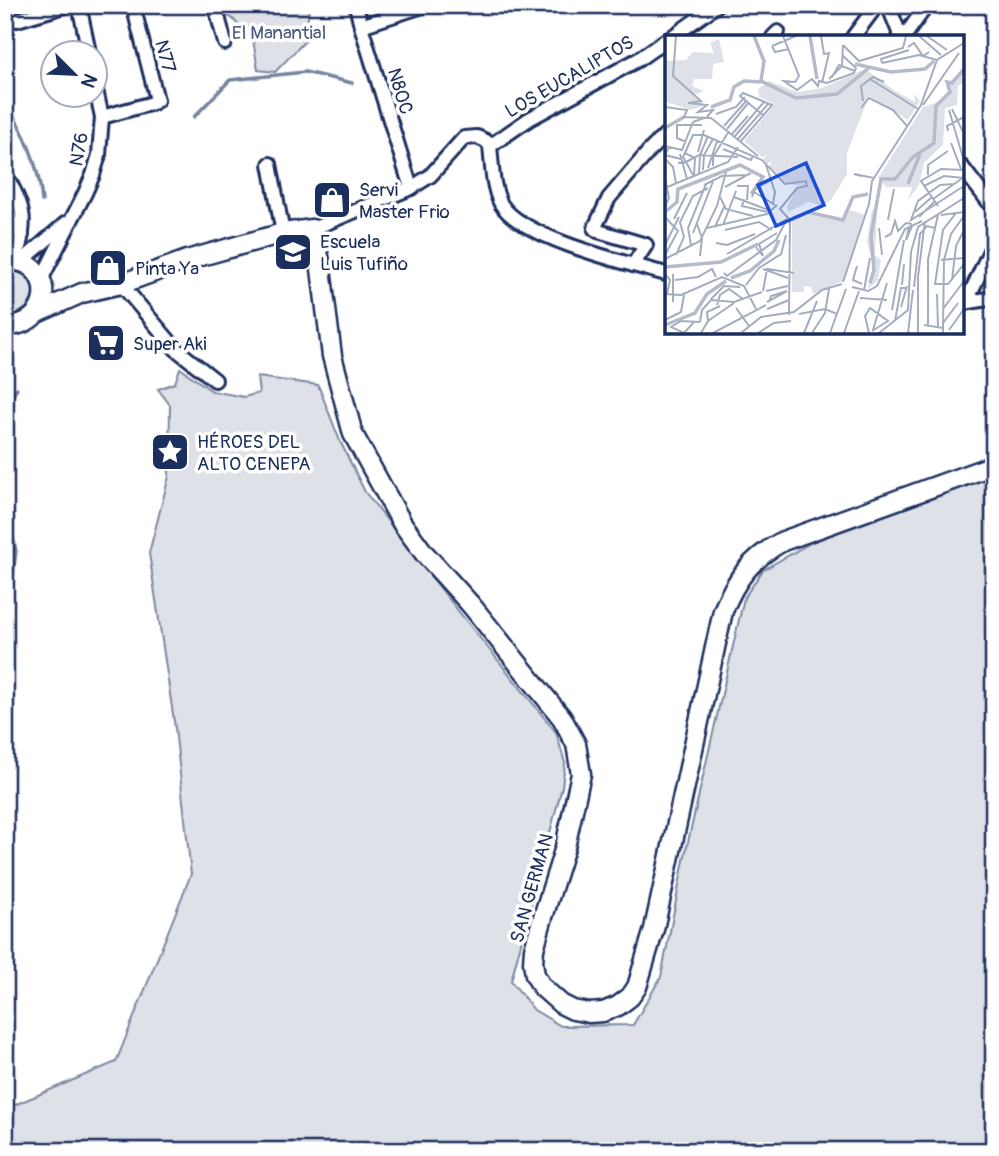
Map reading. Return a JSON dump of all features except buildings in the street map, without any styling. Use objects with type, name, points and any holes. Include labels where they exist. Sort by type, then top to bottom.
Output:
[{"type":"main road","points":[[5,326],[26,323],[37,313],[82,293],[121,284],[187,260],[284,233],[312,229]]},
{"type":"main road","name":"SAN GERMAN","points":[[312,229],[320,261],[331,356],[353,434],[402,523],[562,718],[576,744],[581,774],[565,848],[534,949],[533,962],[535,975],[542,987],[561,1004],[573,1010],[603,1012],[618,1006],[630,997],[637,987],[654,929],[723,611],[730,592],[741,576],[763,552],[783,541],[994,465]]},
{"type":"main road","points":[[14,261],[33,269],[41,281],[44,292],[37,313]]},
{"type":"main road","points":[[41,281],[63,290],[82,293]]},
{"type":"street","points":[[17,20],[68,5]]},
{"type":"street","points":[[79,5],[86,38]]},
{"type":"street","name":"N77","points":[[102,117],[157,100],[133,5]]},
{"type":"street","points":[[215,5],[225,43]]},
{"type":"street","name":"N80C","points":[[356,5],[411,188]]},
{"type":"street","points":[[361,26],[426,5]]},
{"type":"street","points":[[675,35],[717,5]]},
{"type":"street","points":[[854,35],[877,5]]},
{"type":"street","points":[[888,5],[901,35]]},
{"type":"street","points":[[904,35],[928,5]]},
{"type":"street","name":"LOS EUCALIPTOS","points":[[490,146],[529,119],[639,59],[665,41]]},
{"type":"street","name":"N76","points":[[41,281],[93,175],[99,155],[102,117],[100,108]]},
{"type":"street","points":[[633,265],[646,244],[595,229],[609,198],[665,136]]},
{"type":"street","points":[[312,229],[411,188],[430,176],[464,138],[477,137],[490,146],[495,188],[501,204],[515,219],[550,238],[665,273]]},
{"type":"street","points":[[270,164],[284,233]]},
{"type":"street","points":[[964,170],[994,209]]},
{"type":"street","points":[[5,174],[22,206],[24,219],[14,261]]},
{"type":"street","points":[[5,202],[12,223],[22,235]]},
{"type":"street","name":"N76","points":[[14,261],[71,218]]},
{"type":"street","points":[[964,303],[994,242]]},
{"type":"street","points":[[121,284],[176,349],[215,380]]},
{"type":"street","points":[[964,303],[994,299]]},
{"type":"green space","name":"El Manantial","points":[[227,5],[309,5],[306,40],[275,72],[258,70],[251,27],[241,28],[226,15]]},
{"type":"green space","points":[[5,271],[17,272],[26,277],[33,292],[26,308],[17,314],[5,316]]},
{"type":"green space","points":[[180,368],[212,391],[244,397],[259,393],[257,377],[318,385],[340,441],[365,492],[556,732],[565,763],[562,787],[511,981],[534,1010],[561,1026],[633,1025],[661,977],[685,855],[744,598],[763,570],[812,542],[994,476],[994,1151],[5,1151],[5,1109],[116,1062],[191,874],[175,728],[149,553],[169,476],[170,405],[158,389],[175,383]]},
{"type":"waterway","points":[[194,117],[230,80],[305,72],[352,83]]},
{"type":"waterway","points":[[5,103],[30,149],[42,201]]},
{"type":"waterway","points":[[5,408],[17,388]]},
{"type":"waterway","points":[[5,517],[11,528],[16,551],[9,604],[10,648],[5,657]]},
{"type":"place","name":"Servi Master Frio","points":[[332,200]]},
{"type":"place","name":"Escuela Luis Tufiño","points":[[293,252]]},
{"type":"place","name":"Pinta Ya","points":[[108,268]]},
{"type":"place","name":"Super Aki","points":[[106,343]]},
{"type":"place","name":"HÉROES DEL ALTO CENEPA","points":[[170,452]]}]
